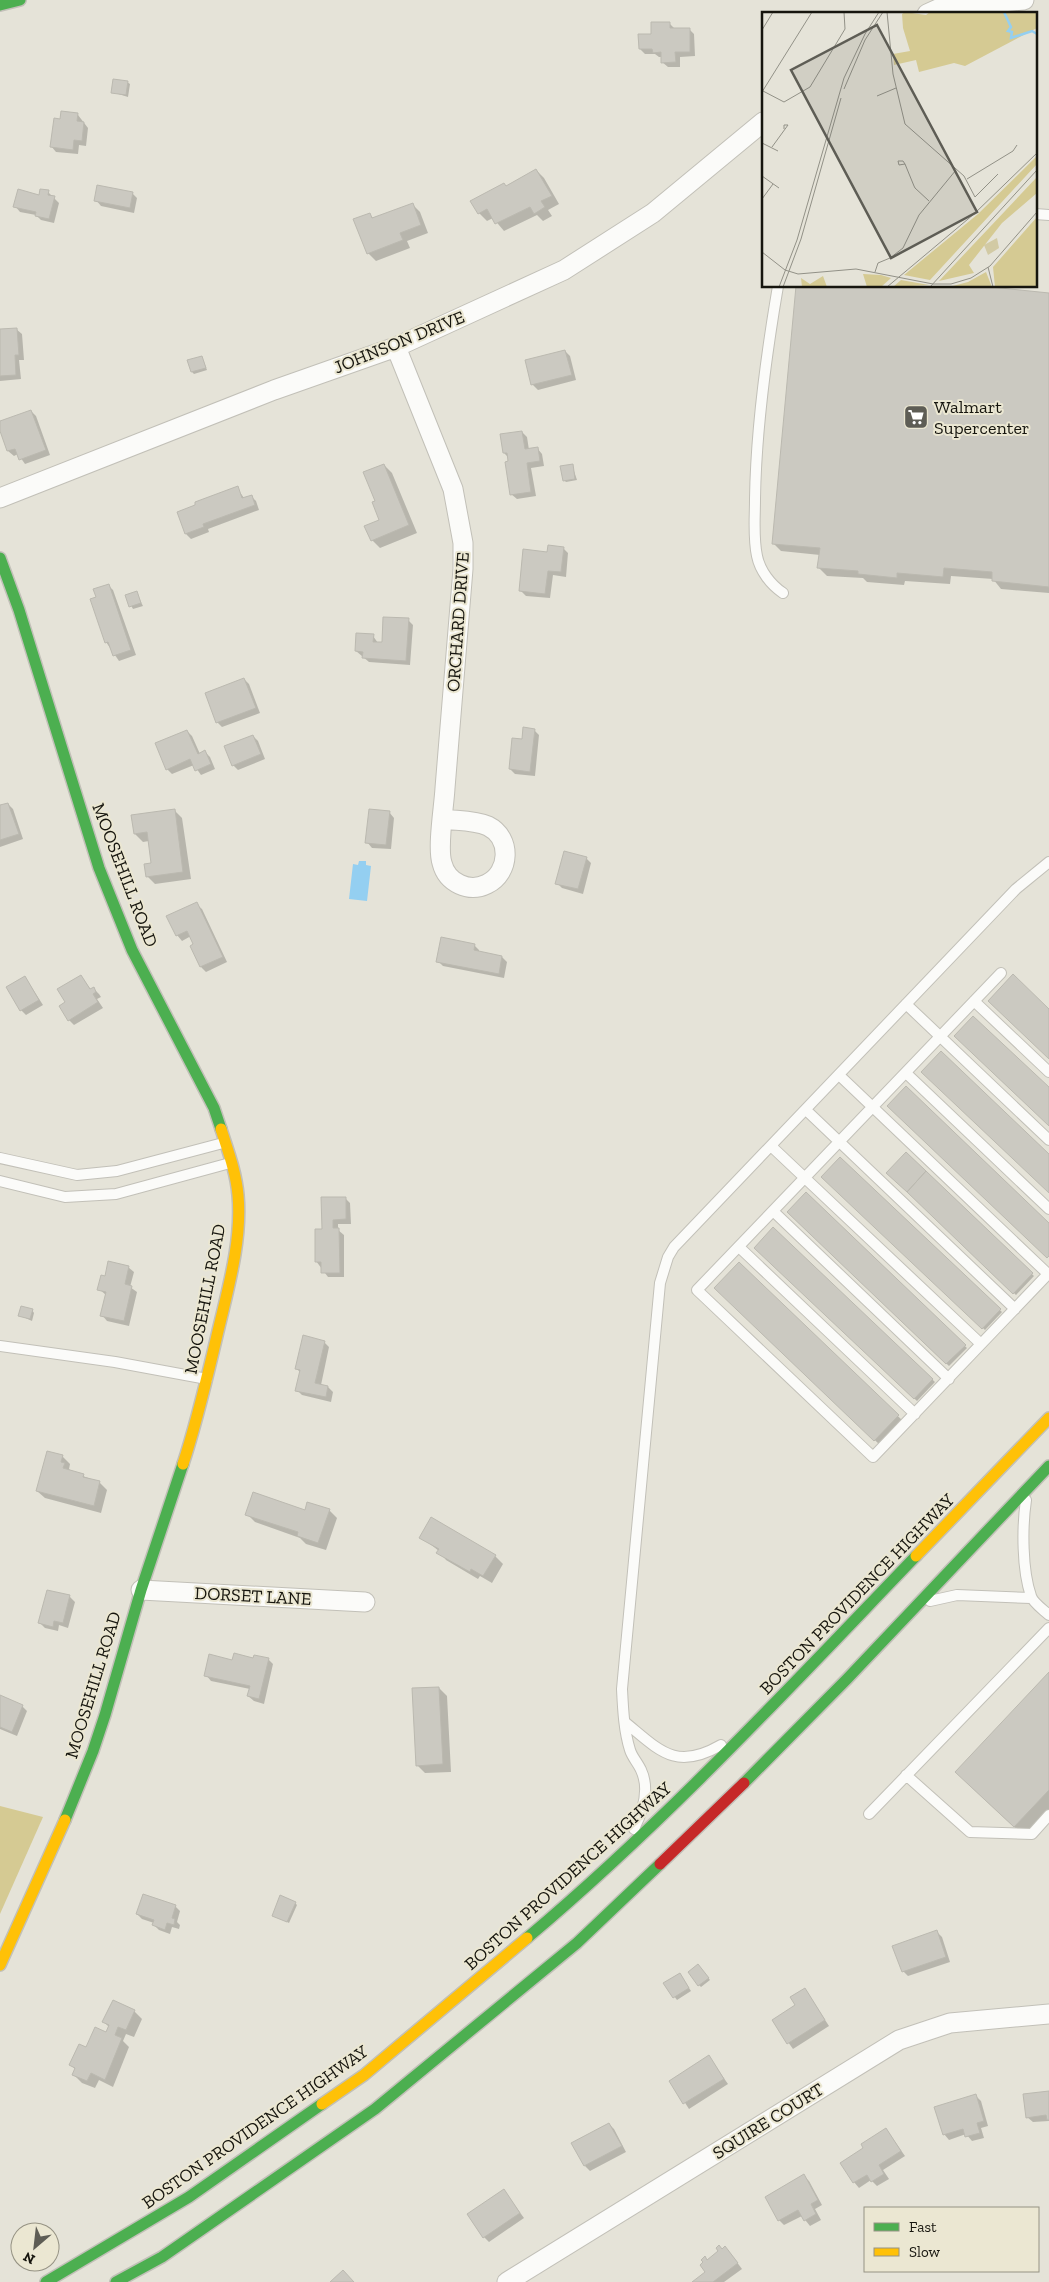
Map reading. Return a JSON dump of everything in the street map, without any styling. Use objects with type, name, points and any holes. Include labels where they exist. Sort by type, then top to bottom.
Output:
[{"type":"main road","points":[[0,5],[20,0]]},
{"type":"main road","name":"MOOSEHILL ROAD","points":[[0,558],[19,610],[91,842],[111,899],[132,950],[214,1108],[227,1142],[238,1196],[237,1233],[230,1280],[208,1379],[189,1447],[141,1590],[105,1715],[92,1751],[54,1846],[1,1959]]},
{"type":"main road","name":"BOSTON PROVIDENCE HIGHWAY","points":[[46,2282],[180,2202],[364,2075],[540,1928],[618,1859],[752,1728],[1049,1418]]},
{"type":"main road","points":[[116,2282],[162,2257],[375,2109],[577,1943],[721,1806],[918,1604],[1049,1466]]},
{"type":"street","points":[[931,12],[940,8],[1024,0]]},
{"type":"street","name":"JOHNSON DRIVE","points":[[0,498],[274,390],[396,347],[564,270],[652,213],[762,123]]},
{"type":"street","name":"ORCHARD DRIVE","points":[[396,347],[453,489],[463,543],[463,569],[443,819]]},
{"type":"street","name":"DORSET LANE","points":[[141,1590],[365,1602]]},
{"type":"street","name":"SQUIRE COURT","points":[[507,2282],[899,2040],[950,2022],[1049,2014]]},
{"type":"lane","points":[[1036,214],[1049,215]]},
{"type":"lane","points":[[778,288],[768,346],[756,464],[755,528],[757,557],[773,586],[783,593]]},
{"type":"lane","points":[[618,1859],[637,1823],[646,1784],[642,1772],[630,1751],[622,1708],[622,1689],[661,1275],[668,1257],[674,1247],[1016,889],[1049,862]]},
{"type":"lane","points":[[839,1075],[873,1106],[1049,1274],[873,1457],[697,1290],[739,1247],[873,1106],[1001,973]]},
{"type":"lane","points":[[974,1001],[1049,1072]]},
{"type":"lane","points":[[906,1004],[1049,1140]]},
{"type":"lane","points":[[906,1072],[1049,1209]]},
{"type":"lane","points":[[806,1110],[1015,1309]]},
{"type":"lane","points":[[0,1158],[77,1175],[117,1171],[227,1142]]},
{"type":"lane","points":[[771,1146],[981,1344]]},
{"type":"lane","points":[[0,1181],[65,1197],[116,1194],[232,1163]]},
{"type":"lane","points":[[773,1211],[949,1379]]},
{"type":"lane","points":[[739,1247],[915,1414]]},
{"type":"lane","points":[[0,1346],[115,1362],[208,1379]]},
{"type":"lane","points":[[1028,1488],[1022,1522],[1025,1561],[1031,1598],[1049,1616]]},
{"type":"lane","points":[[918,1604],[957,1595],[1031,1598]]},
{"type":"lane","points":[[869,1814],[1049,1628]]},
{"type":"lane","points":[[626,1723],[656,1750],[673,1757],[704,1753],[752,1728]]},
{"type":"lane","points":[[906,1775],[970,1832],[1032,1834],[1049,1816]]},
{"type":"shaded area","points":[[0,1806],[43,1817],[0,1914]]},
{"type":"water","points":[[359,861],[366,861],[366,865],[371,866],[367,901],[349,899],[353,864],[358,865]]},
{"type":"building","points":[[651,22],[670,22],[670,28],[690,28],[690,52],[675,52],[676,62],[661,63],[661,52],[653,53],[652,49],[639,49],[638,34],[651,34]]},
{"type":"building","points":[[113,79],[128,81],[126,95],[111,93]]},
{"type":"building","points":[[61,111],[78,113],[77,121],[84,122],[82,141],[74,140],[73,150],[50,147],[54,118],[60,119]]},
{"type":"building","points":[[536,169],[552,196],[541,201],[545,207],[534,214],[530,207],[495,224],[487,209],[478,214],[470,201],[504,183],[506,186]]},
{"type":"building","points":[[97,185],[133,192],[130,208],[94,201]]},
{"type":"building","points":[[18,189],[39,195],[40,189],[49,190],[48,195],[55,196],[49,219],[35,216],[36,212],[13,207]]},
{"type":"building","points":[[413,203],[421,225],[400,233],[403,240],[367,254],[353,219],[370,213],[372,218]]},
{"type":"building","name":"Walmart Supercenter","points":[[796,288],[1000,288],[1049,293],[1049,587],[992,581],[992,572],[944,568],[943,577],[897,573],[897,578],[858,574],[858,571],[817,568],[820,548],[772,544]]},
{"type":"building","points":[[17,328],[19,355],[15,355],[16,375],[0,376],[0,329]]},
{"type":"building","points":[[565,350],[572,375],[531,385],[525,360]]},
{"type":"building","points":[[202,356],[206,368],[191,372],[187,360]]},
{"type":"building","points":[[31,410],[46,450],[19,460],[15,449],[7,451],[0,431],[0,421]]},
{"type":"building","points":[[522,431],[525,449],[538,447],[540,461],[527,463],[531,492],[510,495],[505,462],[508,461],[507,453],[503,453],[500,434]]},
{"type":"building","points":[[384,464],[409,525],[371,541],[364,526],[379,520],[372,502],[375,501],[363,472]]},
{"type":"building","points":[[573,464],[575,479],[563,481],[560,466]]},
{"type":"building","points":[[238,486],[242,498],[252,495],[255,505],[203,524],[204,527],[185,534],[177,512],[195,505],[195,502]]},
{"type":"building","points":[[548,545],[564,547],[561,572],[548,571],[545,594],[519,591],[523,549],[547,552]]},
{"type":"building","points":[[109,584],[131,650],[113,656],[108,642],[105,643],[90,599],[96,597],[93,589]]},
{"type":"building","points":[[137,591],[141,603],[129,607],[125,595]]},
{"type":"building","points":[[383,617],[409,618],[406,661],[362,658],[363,652],[355,651],[356,633],[374,634],[373,642],[382,642]]},
{"type":"building","points":[[244,678],[256,708],[216,723],[205,693]]},
{"type":"building","points":[[523,727],[535,729],[530,772],[509,769],[512,738],[522,739]]},
{"type":"building","points":[[187,730],[198,754],[205,750],[211,764],[195,771],[190,759],[166,770],[155,743]]},
{"type":"building","points":[[253,735],[261,754],[232,766],[224,746]]},
{"type":"building","points":[[8,803],[19,834],[0,840],[0,805]]},
{"type":"building","points":[[175,809],[183,872],[146,877],[144,864],[151,863],[147,832],[134,834],[131,815]]},
{"type":"building","points":[[369,809],[390,811],[386,845],[365,843]]},
{"type":"building","points":[[564,851],[587,857],[578,889],[555,884]]},
{"type":"building","points":[[197,902],[223,957],[200,967],[190,946],[193,944],[187,931],[176,936],[166,916]]},
{"type":"building","points":[[441,937],[475,944],[474,950],[502,956],[499,974],[436,962]]},
{"type":"building","points":[[1013,974],[1049,1009],[1049,1059],[988,1001]]},
{"type":"building","points":[[81,975],[90,989],[94,987],[96,992],[93,994],[98,1002],[68,1021],[59,1006],[65,1002],[57,989]]},
{"type":"building","points":[[25,976],[39,1000],[20,1011],[6,987]]},
{"type":"building","points":[[973,1016],[1049,1087],[1049,1126],[954,1036]]},
{"type":"building","points":[[941,1051],[1049,1154],[1049,1193],[921,1072]]},
{"type":"building","points":[[906,1086],[1049,1223],[1049,1256],[1047,1258],[887,1106]]},
{"type":"building","points":[[906,1152],[926,1171],[907,1192],[886,1173]]},
{"type":"building","points":[[840,1157],[1001,1309],[982,1329],[821,1177]]},
{"type":"building","points":[[926,1171],[1033,1273],[1013,1294],[907,1192]]},
{"type":"building","points":[[806,1192],[966,1345],[946,1364],[787,1212]]},
{"type":"building","points":[[321,1197],[346,1197],[346,1219],[333,1220],[333,1228],[339,1228],[340,1273],[321,1273],[321,1262],[315,1262],[315,1229],[322,1229]]},
{"type":"building","points":[[773,1227],[933,1379],[914,1399],[754,1248]]},
{"type":"building","points":[[108,1261],[129,1266],[125,1284],[132,1286],[124,1321],[100,1316],[106,1292],[97,1290],[101,1275],[105,1276]]},
{"type":"building","points":[[739,1262],[899,1415],[874,1441],[714,1288]]},
{"type":"building","points":[[21,1306],[33,1309],[30,1319],[18,1316]]},
{"type":"building","points":[[303,1335],[325,1341],[315,1383],[328,1386],[326,1397],[295,1391],[300,1370],[295,1369]]},
{"type":"building","points":[[47,1451],[63,1455],[61,1462],[65,1463],[63,1468],[84,1474],[83,1477],[100,1481],[94,1506],[36,1491]]},
{"type":"building","points":[[253,1492],[305,1510],[307,1502],[330,1509],[318,1543],[297,1536],[298,1532],[245,1515]]},
{"type":"building","points":[[431,1517],[496,1555],[483,1576],[471,1569],[470,1572],[436,1553],[439,1549],[419,1538]]},
{"type":"building","points":[[47,1590],[70,1595],[63,1623],[54,1621],[53,1627],[38,1623]]},
{"type":"building","points":[[234,1653],[253,1658],[254,1655],[269,1658],[259,1699],[247,1696],[250,1686],[204,1676],[209,1654],[232,1660]]},
{"type":"building","points":[[1049,1672],[1049,1790],[1014,1827],[955,1772]]},
{"type":"building","points":[[439,1687],[443,1764],[416,1766],[412,1688]]},
{"type":"building","points":[[0,1695],[23,1705],[12,1732],[0,1727]]},
{"type":"building","points":[[143,1894],[176,1905],[172,1918],[175,1919],[174,1925],[167,1923],[165,1930],[152,1925],[154,1920],[136,1914]]},
{"type":"building","points":[[280,1895],[296,1902],[287,1922],[272,1916]]},
{"type":"building","points":[[937,1930],[946,1957],[902,1972],[892,1946]]},
{"type":"building","points":[[698,1964],[709,1978],[698,1986],[688,1972]]},
{"type":"building","points":[[680,1973],[689,1988],[673,1998],[663,1983]]},
{"type":"building","points":[[805,1988],[825,2020],[787,2044],[772,2020],[795,2005],[790,1997]]},
{"type":"building","points":[[113,2000],[135,2010],[126,2030],[118,2027],[115,2035],[122,2038],[105,2080],[91,2073],[87,2081],[72,2075],[75,2068],[69,2065],[79,2044],[86,2047],[95,2027],[106,2032],[109,2025],[102,2022]]},
{"type":"building","points":[[709,2055],[724,2079],[683,2104],[669,2081]]},
{"type":"building","points":[[1049,2091],[1049,2120],[1047,2120],[1046,2115],[1026,2118],[1023,2094]]},
{"type":"building","points":[[976,2094],[984,2121],[977,2123],[980,2133],[965,2137],[963,2129],[943,2135],[934,2107]]},
{"type":"building","points":[[609,2123],[622,2146],[584,2166],[571,2143]]},
{"type":"building","points":[[886,2128],[901,2151],[879,2165],[884,2174],[871,2182],[867,2175],[853,2183],[840,2163],[863,2148],[861,2144]]},
{"type":"building","points":[[804,2174],[818,2200],[811,2204],[816,2214],[804,2221],[798,2210],[778,2221],[765,2197]]},
{"type":"building","points":[[504,2189],[520,2213],[483,2238],[467,2214]]},
{"type":"building","points":[[719,2245],[722,2249],[725,2246],[738,2263],[713,2282],[692,2282],[705,2272],[700,2265],[703,2262],[701,2260],[705,2256],[707,2260],[718,2251],[716,2248]]},
{"type":"building","points":[[343,2270],[354,2282],[330,2282]]},
{"type":"traffic: fast","points":[[0,5],[20,0]]},
{"type":"traffic: fast","points":[[0,558],[19,610],[99,868],[132,950],[214,1108],[221,1129]]},
{"type":"traffic: fast","points":[[65,1820],[93,1751],[105,1715],[141,1590],[183,1464]]},
{"type":"traffic: fast","points":[[744,1783],[847,1679],[1049,1466]]},
{"type":"traffic: fast","points":[[527,1938],[629,1847],[678,1800],[774,1704],[916,1556]]},
{"type":"traffic: fast","points":[[116,2282],[162,2257],[375,2109],[577,1943],[660,1864]]},
{"type":"traffic: fast","points":[[46,2282],[189,2197],[322,2104]]},
{"type":"traffic: slow","points":[[183,1464],[207,1379],[230,1278],[238,1228],[237,1186],[221,1129]]},
{"type":"traffic: slow","points":[[916,1556],[1049,1418]]},
{"type":"traffic: slow","points":[[0,1965],[65,1820]]},
{"type":"traffic: slow","points":[[322,2104],[364,2075],[527,1938]]},
{"type":"traffic: jam","points":[[660,1864],[744,1783]]},
{"type":"place","name":"Walmart Supercenter","points":[[916,417]]}]
